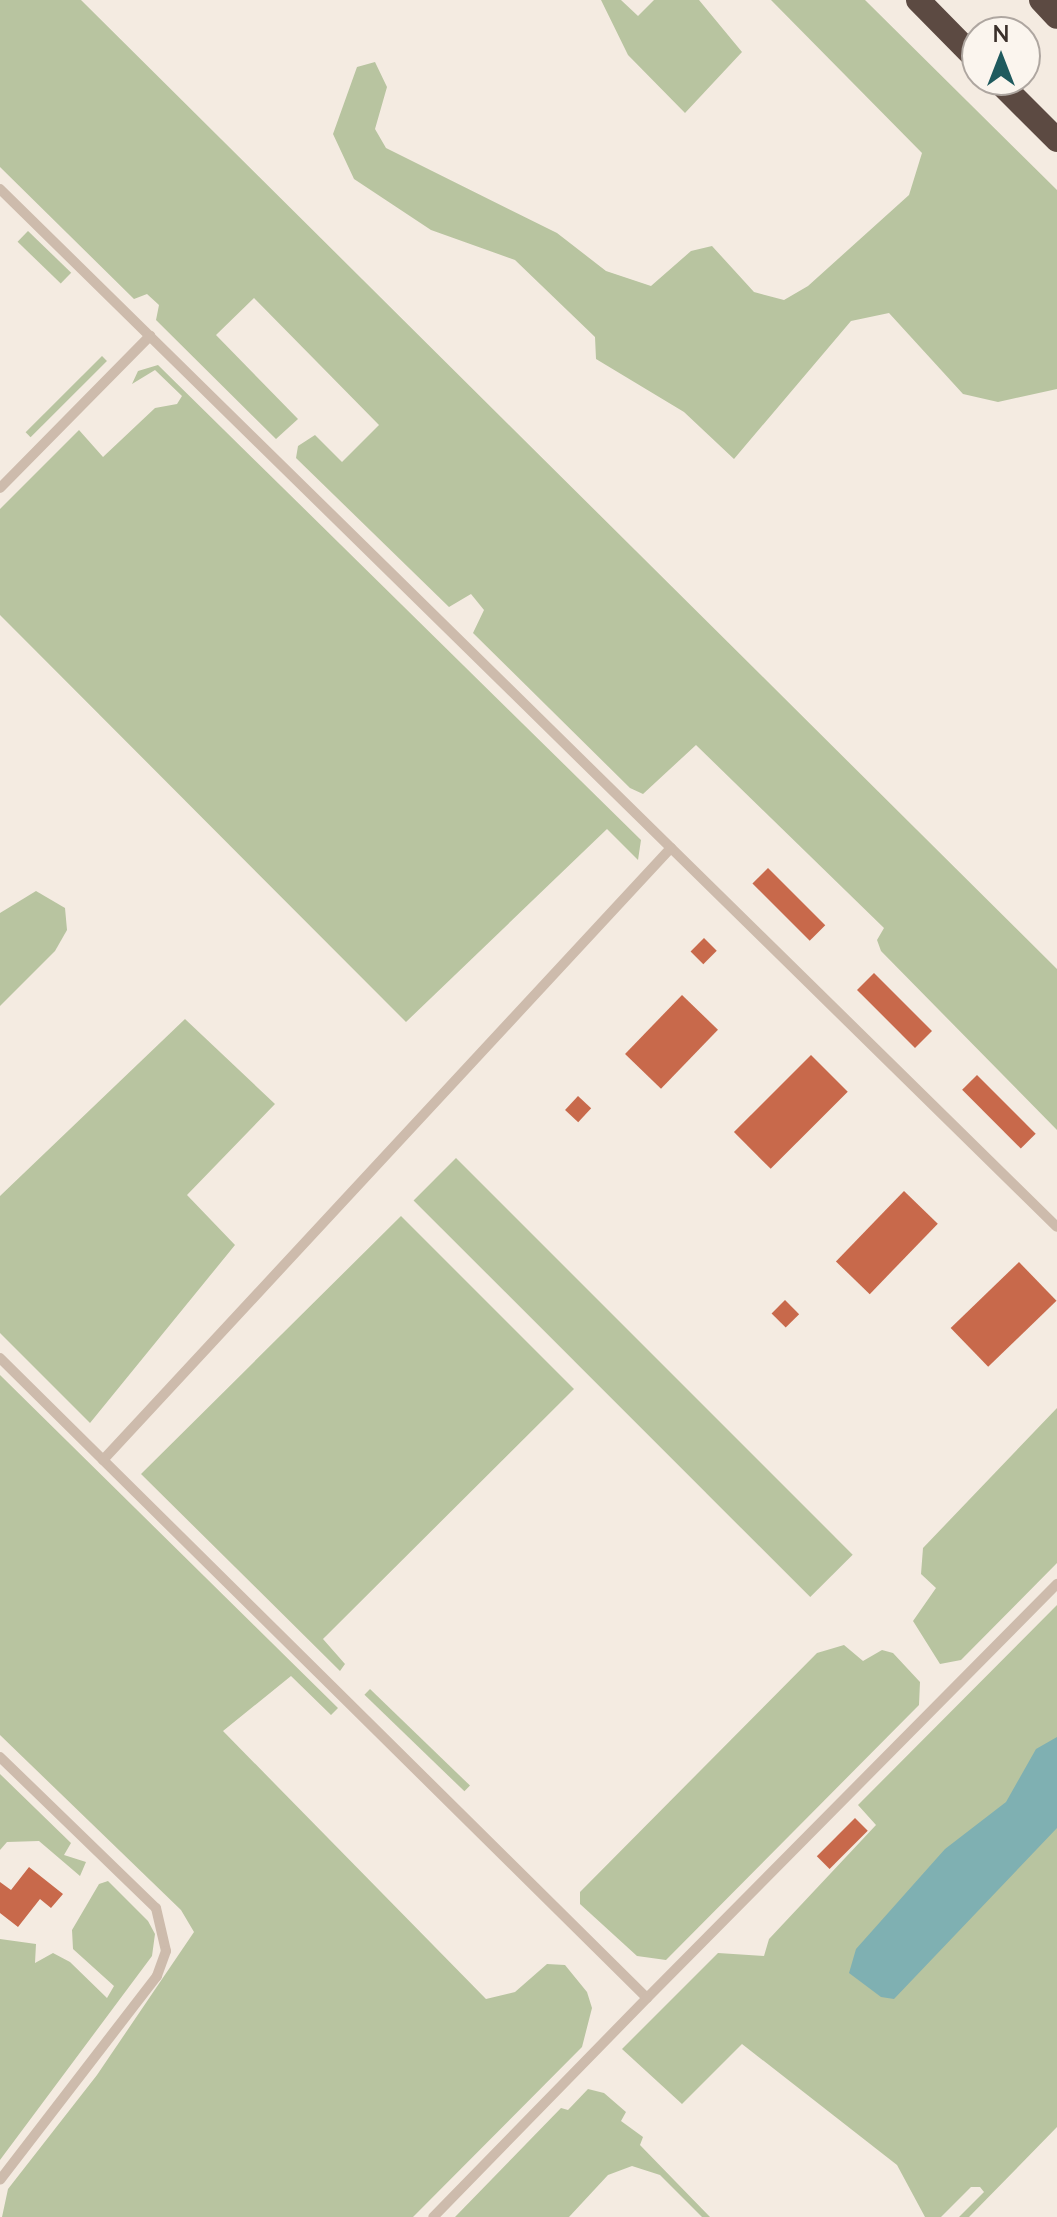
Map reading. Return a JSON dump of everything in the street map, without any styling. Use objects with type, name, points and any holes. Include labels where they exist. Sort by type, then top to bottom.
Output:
[{"type":"highway","points":[[1041,0],[1057,17]]},
{"type":"highway","points":[[918,1],[961,44]]},
{"type":"highway","points":[[1013,96],[1057,140]]},
{"type":"lane","points":[[0,189],[1057,1227]]},
{"type":"lane","points":[[0,488],[150,336]]},
{"type":"lane","points":[[103,1460],[671,848]]},
{"type":"lane","points":[[0,1358],[647,1998]]},
{"type":"lane","points":[[433,2217],[1057,1584]]},
{"type":"lane","points":[[0,1757],[156,1908],[166,1951],[157,1976],[0,2180]]},
{"type":"green space","points":[[0,0],[81,0],[1057,969],[1057,1130],[881,951],[877,940],[884,928],[696,745],[643,794],[630,788],[473,633],[484,610],[471,594],[449,607],[296,458],[298,446],[315,435],[342,462],[379,425],[254,298],[216,335],[298,419],[276,439],[156,320],[159,305],[147,294],[134,299],[0,167]]},
{"type":"green space","points":[[601,0],[621,0],[638,16],[654,0],[699,0],[742,52],[685,113],[628,55]]},
{"type":"green space","points":[[771,0],[865,0],[1057,190],[1057,389],[998,402],[963,394],[889,313],[851,321],[734,459],[684,412],[596,359],[595,337],[515,260],[431,230],[354,179],[333,134],[357,67],[375,62],[387,87],[375,129],[386,148],[557,233],[606,271],[651,286],[691,251],[712,246],[754,292],[784,300],[808,286],[909,195],[922,153]]},
{"type":"green space","points":[[28,231],[71,273],[61,283],[18,242]]},
{"type":"green space","points":[[102,356],[107,361],[31,437],[26,432]]},
{"type":"green space","points":[[158,365],[641,840],[638,860],[607,829],[406,1022],[0,615],[0,509],[79,430],[103,457],[155,408],[177,404],[182,396],[155,370],[132,384],[138,371]]},
{"type":"green space","points":[[36,891],[65,908],[67,930],[55,951],[0,1006],[0,913]]},
{"type":"green space","points":[[185,1019],[275,1104],[187,1195],[235,1245],[90,1423],[0,1333],[0,1196]]},
{"type":"green space","points":[[456,1158],[853,1555],[810,1597],[414,1200]]},
{"type":"green space","points":[[401,1216],[574,1389],[323,1639],[345,1664],[340,1671],[141,1474]]},
{"type":"green space","points":[[0,1375],[338,1708],[331,1715],[291,1676],[223,1731],[486,1999],[515,1992],[547,1964],[565,1965],[587,1992],[592,2008],[582,2047],[413,2217],[2,2217],[8,2189],[97,2075],[194,1932],[181,1910],[0,1735]]},
{"type":"green space","points":[[1057,1408],[1057,1563],[961,1660],[940,1664],[913,1621],[936,1588],[921,1574],[923,1548]]},
{"type":"green space","points":[[1057,1605],[1057,2127],[969,2217],[959,2217],[984,2192],[980,2187],[971,2187],[941,2217],[925,2217],[897,2165],[742,2044],[682,2104],[622,2049],[718,1953],[764,1956],[769,1939],[876,1825],[858,1805]]},
{"type":"green space","points":[[844,1645],[863,1661],[882,1650],[893,1653],[920,1682],[919,1705],[666,1960],[637,1956],[580,1904],[580,1892],[817,1653]]},
{"type":"green space","points":[[370,1689],[470,1786],[464,1791],[364,1695]]},
{"type":"green space","points":[[0,1774],[71,1843],[64,1855],[86,1862],[80,1876],[39,1841],[7,1842],[0,1850]]},
{"type":"green space","points":[[108,1881],[148,1921],[155,1934],[152,1956],[0,2160],[0,1939],[36,1944],[35,1963],[53,1953],[70,1962],[107,1998],[114,1986],[73,1949],[72,1930],[99,1884]]},
{"type":"green space","points":[[588,2089],[604,2093],[626,2112],[621,2121],[643,2137],[640,2145],[710,2217],[702,2217],[660,2175],[632,2166],[608,2175],[569,2217],[455,2217],[561,2108],[568,2110]]},
{"type":"water","points":[[1057,1737],[1057,1828],[894,1999],[881,1997],[849,1973],[856,1949],[945,1849],[1006,1802],[1036,1749]]},
{"type":"building","points":[[768,868],[825,925],[810,941],[752,884]]},
{"type":"building","points":[[704,938],[717,951],[703,964],[691,951]]},
{"type":"building","points":[[874,973],[932,1031],[915,1048],[857,990]]},
{"type":"building","points":[[682,995],[718,1030],[661,1089],[625,1054]]},
{"type":"building","points":[[811,1055],[848,1092],[771,1169],[734,1132]]},
{"type":"building","points":[[977,1075],[1036,1134],[1021,1149],[962,1090]]},
{"type":"building","points":[[578,1096],[591,1108],[578,1122],[565,1110]]},
{"type":"building","points":[[904,1191],[938,1224],[870,1294],[836,1261]]},
{"type":"building","points":[[1019,1262],[1057,1301],[988,1367],[951,1328]]},
{"type":"building","points":[[785,1300],[799,1314],[786,1328],[772,1313]]},
{"type":"building","points":[[855,1818],[868,1831],[830,1869],[817,1856]]},
{"type":"building","points":[[29,1867],[63,1894],[51,1908],[40,1899],[18,1927],[0,1913],[0,1882],[11,1890]]}]
